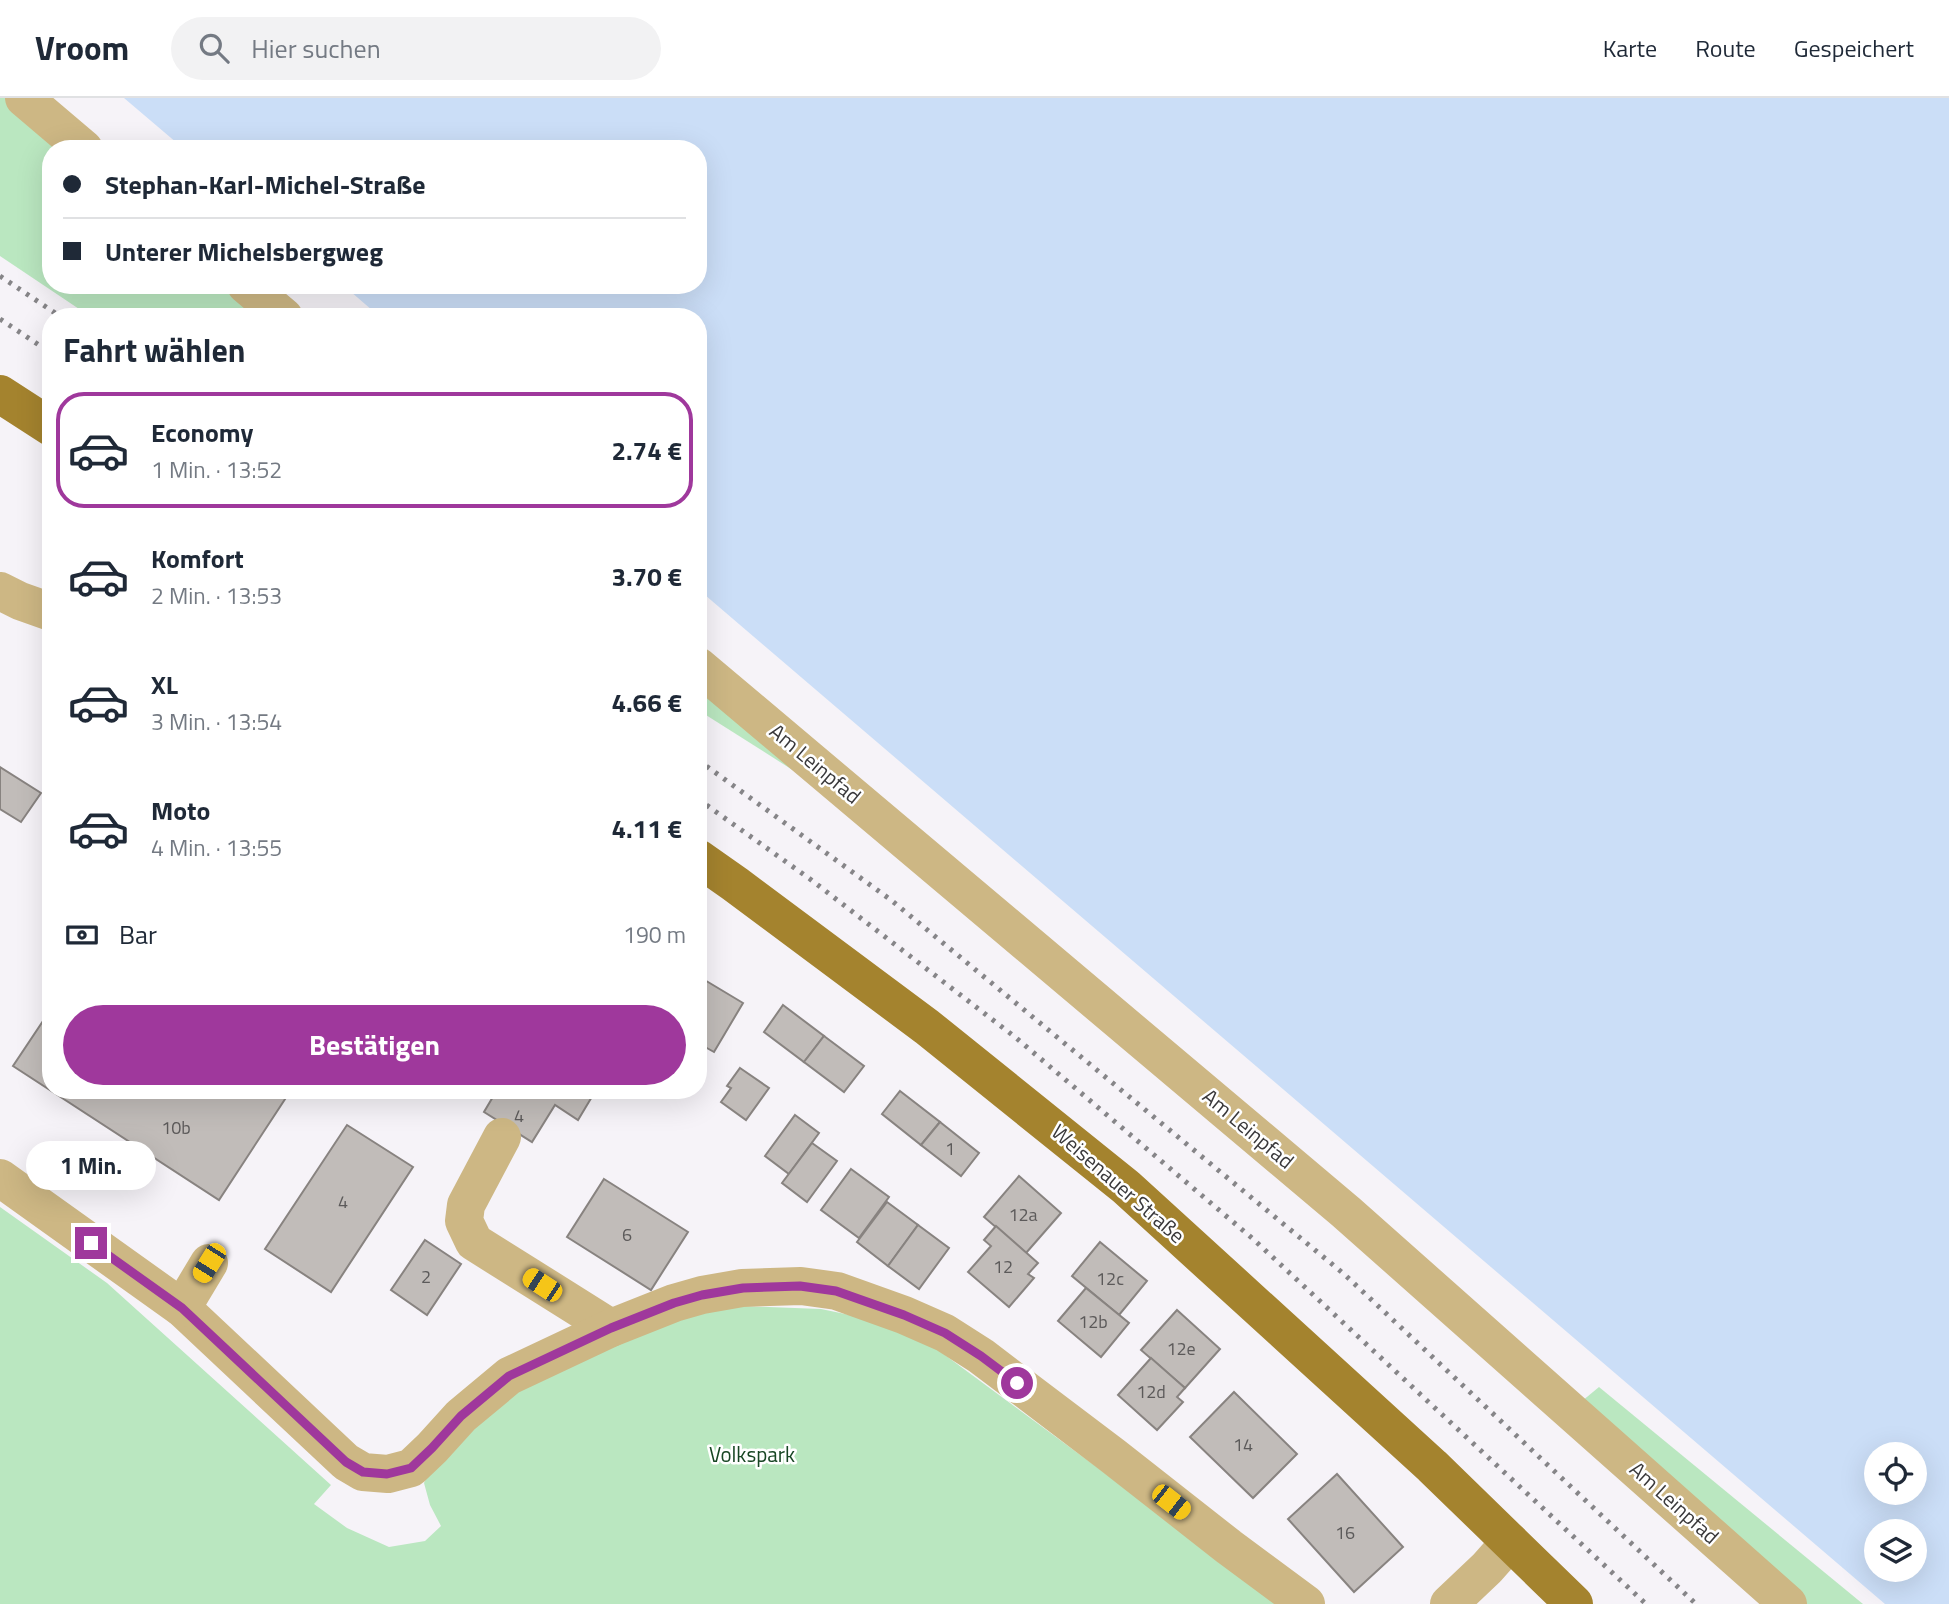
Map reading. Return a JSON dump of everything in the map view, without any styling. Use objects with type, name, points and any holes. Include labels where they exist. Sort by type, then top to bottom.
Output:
[{"type":"main road","points":[[0,394],[42,422]]},
{"type":"main road","name":"Weisenauer Straße","points":[[707,864],[927,1027],[1126,1187],[1432,1466],[1574,1604]]},
{"type":"street","points":[[24,98],[73,140]]},
{"type":"street","points":[[257,294],[273,308]]},
{"type":"street","points":[[0,591],[42,609]]},
{"type":"street","name":"Am Leinpfad","points":[[707,674],[1346,1212],[1788,1604]]},
{"type":"street","points":[[502,1137],[466,1205],[464,1221],[474,1242],[611,1328]]},
{"type":"street","points":[[0,1178],[182,1308],[346,1462],[363,1472],[387,1474],[411,1468],[461,1416],[509,1376],[611,1328],[674,1303],[743,1288],[800,1286],[836,1291],[945,1333],[981,1356],[1306,1604]]},
{"type":"street","points":[[182,1308],[209,1263]]},
{"type":"street","points":[[1450,1604],[1510,1542]]},
{"type":"green space","points":[[0,98],[6,98],[55,140],[42,140],[42,284],[0,256]]},
{"type":"green space","points":[[57,294],[238,294],[254,308],[78,308]]},
{"type":"green space","points":[[707,692],[821,788],[707,716]]},
{"type":"green space","name":"Volkspark","points":[[0,1207],[107,1283],[331,1485],[314,1504],[347,1528],[389,1547],[425,1541],[441,1526],[430,1505],[424,1483],[432,1465],[527,1380],[686,1315],[740,1306],[821,1309],[874,1320],[926,1341],[1282,1604],[0,1604]]},
{"type":"green space","points":[[1599,1387],[1863,1604],[1801,1604],[1576,1406]]},
{"type":"water","points":[[124,98],[1949,98],[1949,1604],[1885,1604],[707,597],[707,308],[370,308],[353,294],[707,294],[707,140],[173,140]]},
{"type":"building","points":[[0,767],[41,793],[21,822],[0,809]]},
{"type":"building","points":[[707,981],[743,1003],[714,1052],[707,1048]]},
{"type":"building","points":[[783,1005],[824,1036],[804,1062],[764,1032]]},
{"type":"building","points":[[42,1022],[42,1085],[13,1066]]},
{"type":"building","points":[[824,1036],[864,1066],[844,1092],[804,1062]]},
{"type":"building","points":[[740,1068],[769,1088],[746,1120],[721,1102],[731,1088],[727,1086]]},
{"type":"building","points":[[900,1091],[940,1122],[921,1145],[882,1114]]},
{"type":"building","points":[[64,1099],[285,1099],[219,1200]]},
{"type":"building","points":[[492,1099],[591,1099],[578,1120],[555,1105],[532,1142],[484,1112]]},
{"type":"building","points":[[795,1115],[819,1133],[789,1174],[765,1156]]},
{"type":"building","points":[[940,1122],[979,1153],[961,1176],[921,1145]]},
{"type":"building","points":[[347,1125],[413,1167],[331,1292],[265,1249]]},
{"type":"building","points":[[812,1143],[837,1161],[807,1202],[782,1183]]},
{"type":"building","points":[[851,1169],[889,1197],[859,1238],[821,1210]]},
{"type":"building","points":[[1019,1176],[1061,1213],[1026,1253],[984,1217]]},
{"type":"building","points":[[604,1179],[688,1232],[651,1290],[567,1237]]},
{"type":"building","points":[[887,1202],[918,1225],[888,1266],[857,1242]]},
{"type":"building","points":[[918,1225],[949,1248],[919,1289],[888,1266]]},
{"type":"building","points":[[996,1226],[1038,1263],[1028,1274],[1034,1278],[1009,1307],[968,1272],[991,1246],[984,1240]]},
{"type":"building","points":[[425,1240],[461,1264],[427,1315],[391,1290]]},
{"type":"building","points":[[1100,1242],[1147,1281],[1119,1315],[1072,1276]]},
{"type":"building","points":[[1086,1288],[1129,1323],[1101,1357],[1058,1321]]},
{"type":"building","points":[[1177,1310],[1220,1349],[1185,1388],[1141,1350]]},
{"type":"building","points":[[1151,1358],[1185,1388],[1177,1397],[1183,1402],[1157,1430],[1118,1395]]},
{"type":"building","points":[[1234,1392],[1297,1454],[1253,1498],[1190,1437]]},
{"type":"building","points":[[1337,1474],[1403,1547],[1354,1592],[1288,1519]]},
{"type":"railway","points":[[0,276],[48,308]]},
{"type":"railway","points":[[0,319],[42,347]]},
{"type":"railway","points":[[707,767],[891,900],[1344,1274],[1696,1604]]},
{"type":"railway","points":[[707,805],[810,879],[1015,1037],[1252,1238],[1646,1604]]},
{"type":"route","points":[[91,1243],[182,1308],[346,1462],[363,1472],[387,1474],[411,1468],[461,1416],[509,1376],[653,1311],[724,1290],[800,1286],[836,1291],[945,1333],[1017,1383]]}]
